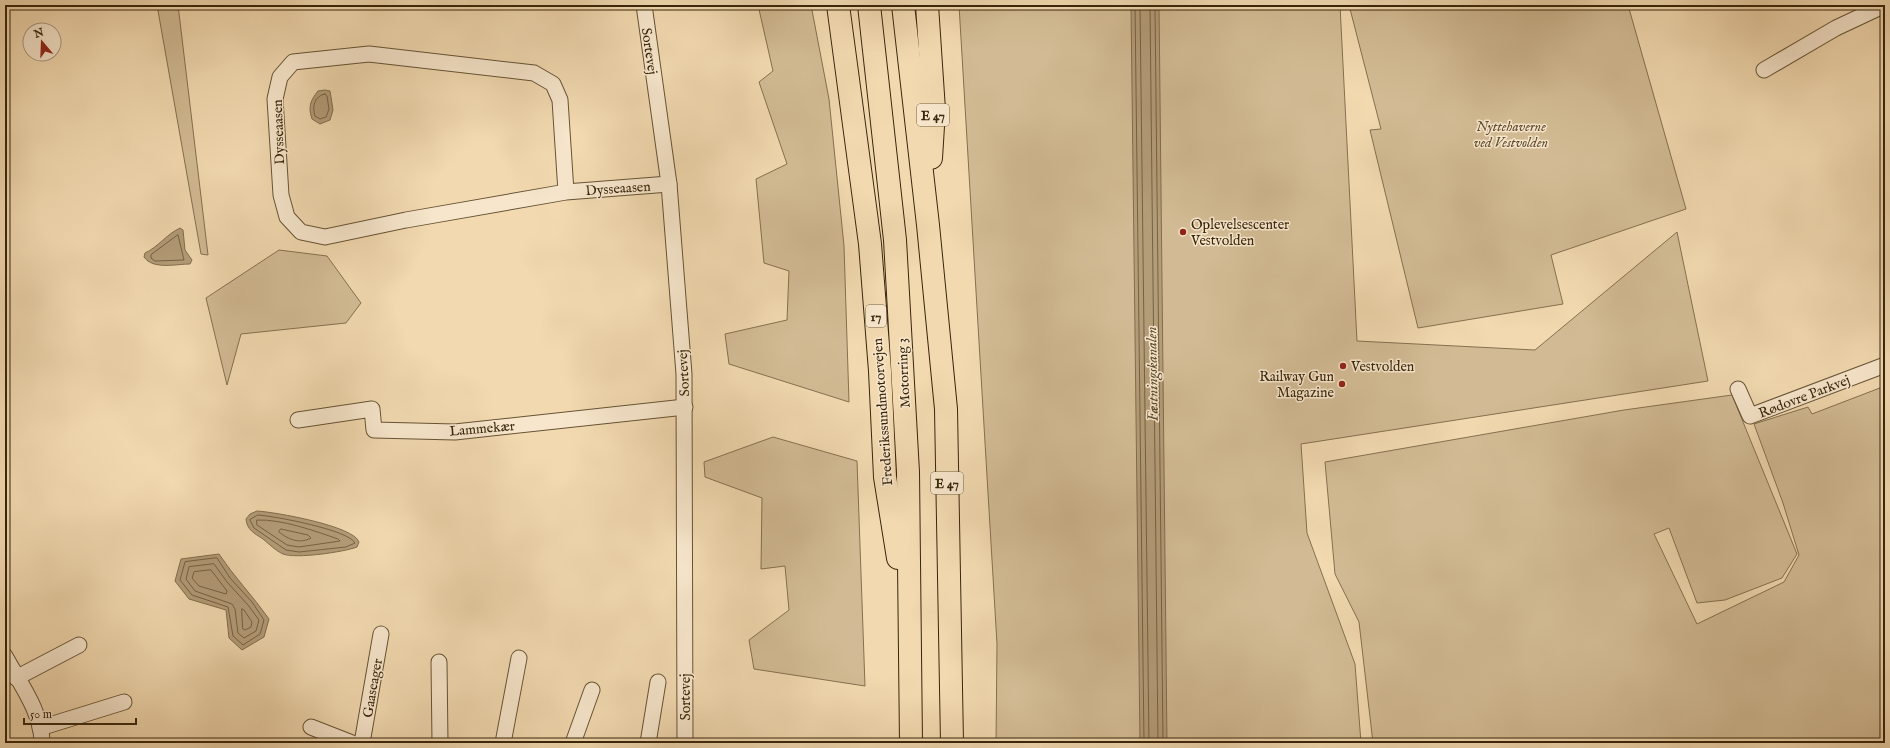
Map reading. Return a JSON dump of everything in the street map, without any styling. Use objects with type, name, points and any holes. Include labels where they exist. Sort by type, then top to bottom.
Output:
[{"type":"highway","name":"Frederikssundmotorvejen","points":[[838,5],[870,244],[880,371],[885,477],[910,627]]},
{"type":"highway","name":"Motorring 3","points":[[869,5],[895,240],[908,472],[911,743]]},
{"type":"highway","points":[[903,5],[928,225]]},
{"type":"highway","name":"E 47","points":[[927,5],[934,110],[928,225],[946,409],[952,743]]},
{"type":"street","name":"Sortevej","points":[[644,5],[669,184],[684,374],[685,743]]},
{"type":"street","points":[[1764,70],[1836,28],[1885,5]]},
{"type":"street","name":"Dysseaasen","points":[[566,192],[560,100],[553,84],[534,73],[369,54],[293,62],[280,77],[275,100],[281,195],[287,217],[301,232],[325,238],[406,220],[566,192],[669,184]]},
{"type":"street","name":"Rødovre Parkvej","points":[[1738,389],[1750,416],[1885,365]]},
{"type":"street","name":"Lammekær","points":[[298,420],[372,409],[374,430],[455,432],[684,407]]},
{"type":"street","name":"Gaaseager","points":[[362,743],[381,634]]},
{"type":"street","points":[[16,678],[79,645]]},
{"type":"street","points":[[5,656],[35,712],[40,728],[42,743]]},
{"type":"street","points":[[503,743],[519,658]]},
{"type":"street","points":[[439,662],[440,743]]},
{"type":"street","points":[[648,743],[658,682]]},
{"type":"street","points":[[573,743],[592,690]]},
{"type":"street","points":[[40,728],[124,702]]},
{"type":"street","points":[[311,727],[352,743]]},
{"type":"green space","points":[[157,5],[178,5],[208,255],[201,254]]},
{"type":"green space","points":[[758,5],[811,5],[829,99],[844,246],[849,402],[729,364],[725,334],[787,320],[789,271],[764,263],[756,179],[787,164],[759,82],[773,71]]},
{"type":"green space","name":"Vestvolden","points":[[959,5],[1340,5],[1357,341],[1535,350],[1677,232],[1708,381],[1301,444],[1307,533],[1355,664],[1361,743],[996,743],[997,644]]},
{"type":"green space","name":"Nyttehaverne ved Vestvolden","points":[[1349,5],[1628,5],[1686,209],[1551,255],[1563,304],[1418,328],[1370,130],[1381,129]]},
{"type":"green space","points":[[279,250],[327,256],[361,303],[346,323],[241,334],[227,385],[206,298]]},
{"type":"green space","points":[[1885,386],[1885,743],[1373,743],[1359,622],[1335,574],[1325,462],[1624,410],[1732,395],[1797,554],[1782,578],[1725,600],[1697,603],[1669,528],[1654,534],[1697,624],[1784,582],[1799,555],[1783,503],[1754,424],[1808,407],[1812,414]]},
{"type":"green space","points":[[773,437],[857,461],[865,686],[754,669],[749,640],[789,610],[785,566],[761,569],[762,498],[705,477],[704,462]]},
{"type":"water","name":"Fæstningskanalen","points":[[1131,5],[1159,5],[1167,743],[1140,743]]},
{"type":"water","points":[[318,91],[330,91],[333,110],[330,120],[320,124],[312,119],[310,104]]},
{"type":"water","points":[[180,228],[183,230],[185,250],[192,260],[190,264],[159,265],[153,264],[144,257],[145,253]]},
{"type":"water","points":[[257,511],[296,517],[329,525],[354,536],[359,542],[357,547],[331,553],[298,556],[283,554],[249,529],[246,519],[250,514]]},
{"type":"water","points":[[219,554],[269,619],[264,637],[242,650],[229,638],[226,610],[189,599],[175,581],[181,559]]},
{"type":"place","name":"Oplevelsescenter Vestvolden","points":[[1183,232]]},
{"type":"place","name":"Vestvolden","points":[[1343,366]]},
{"type":"place","name":"Railway Gun Magazine","points":[[1342,384]]}]
